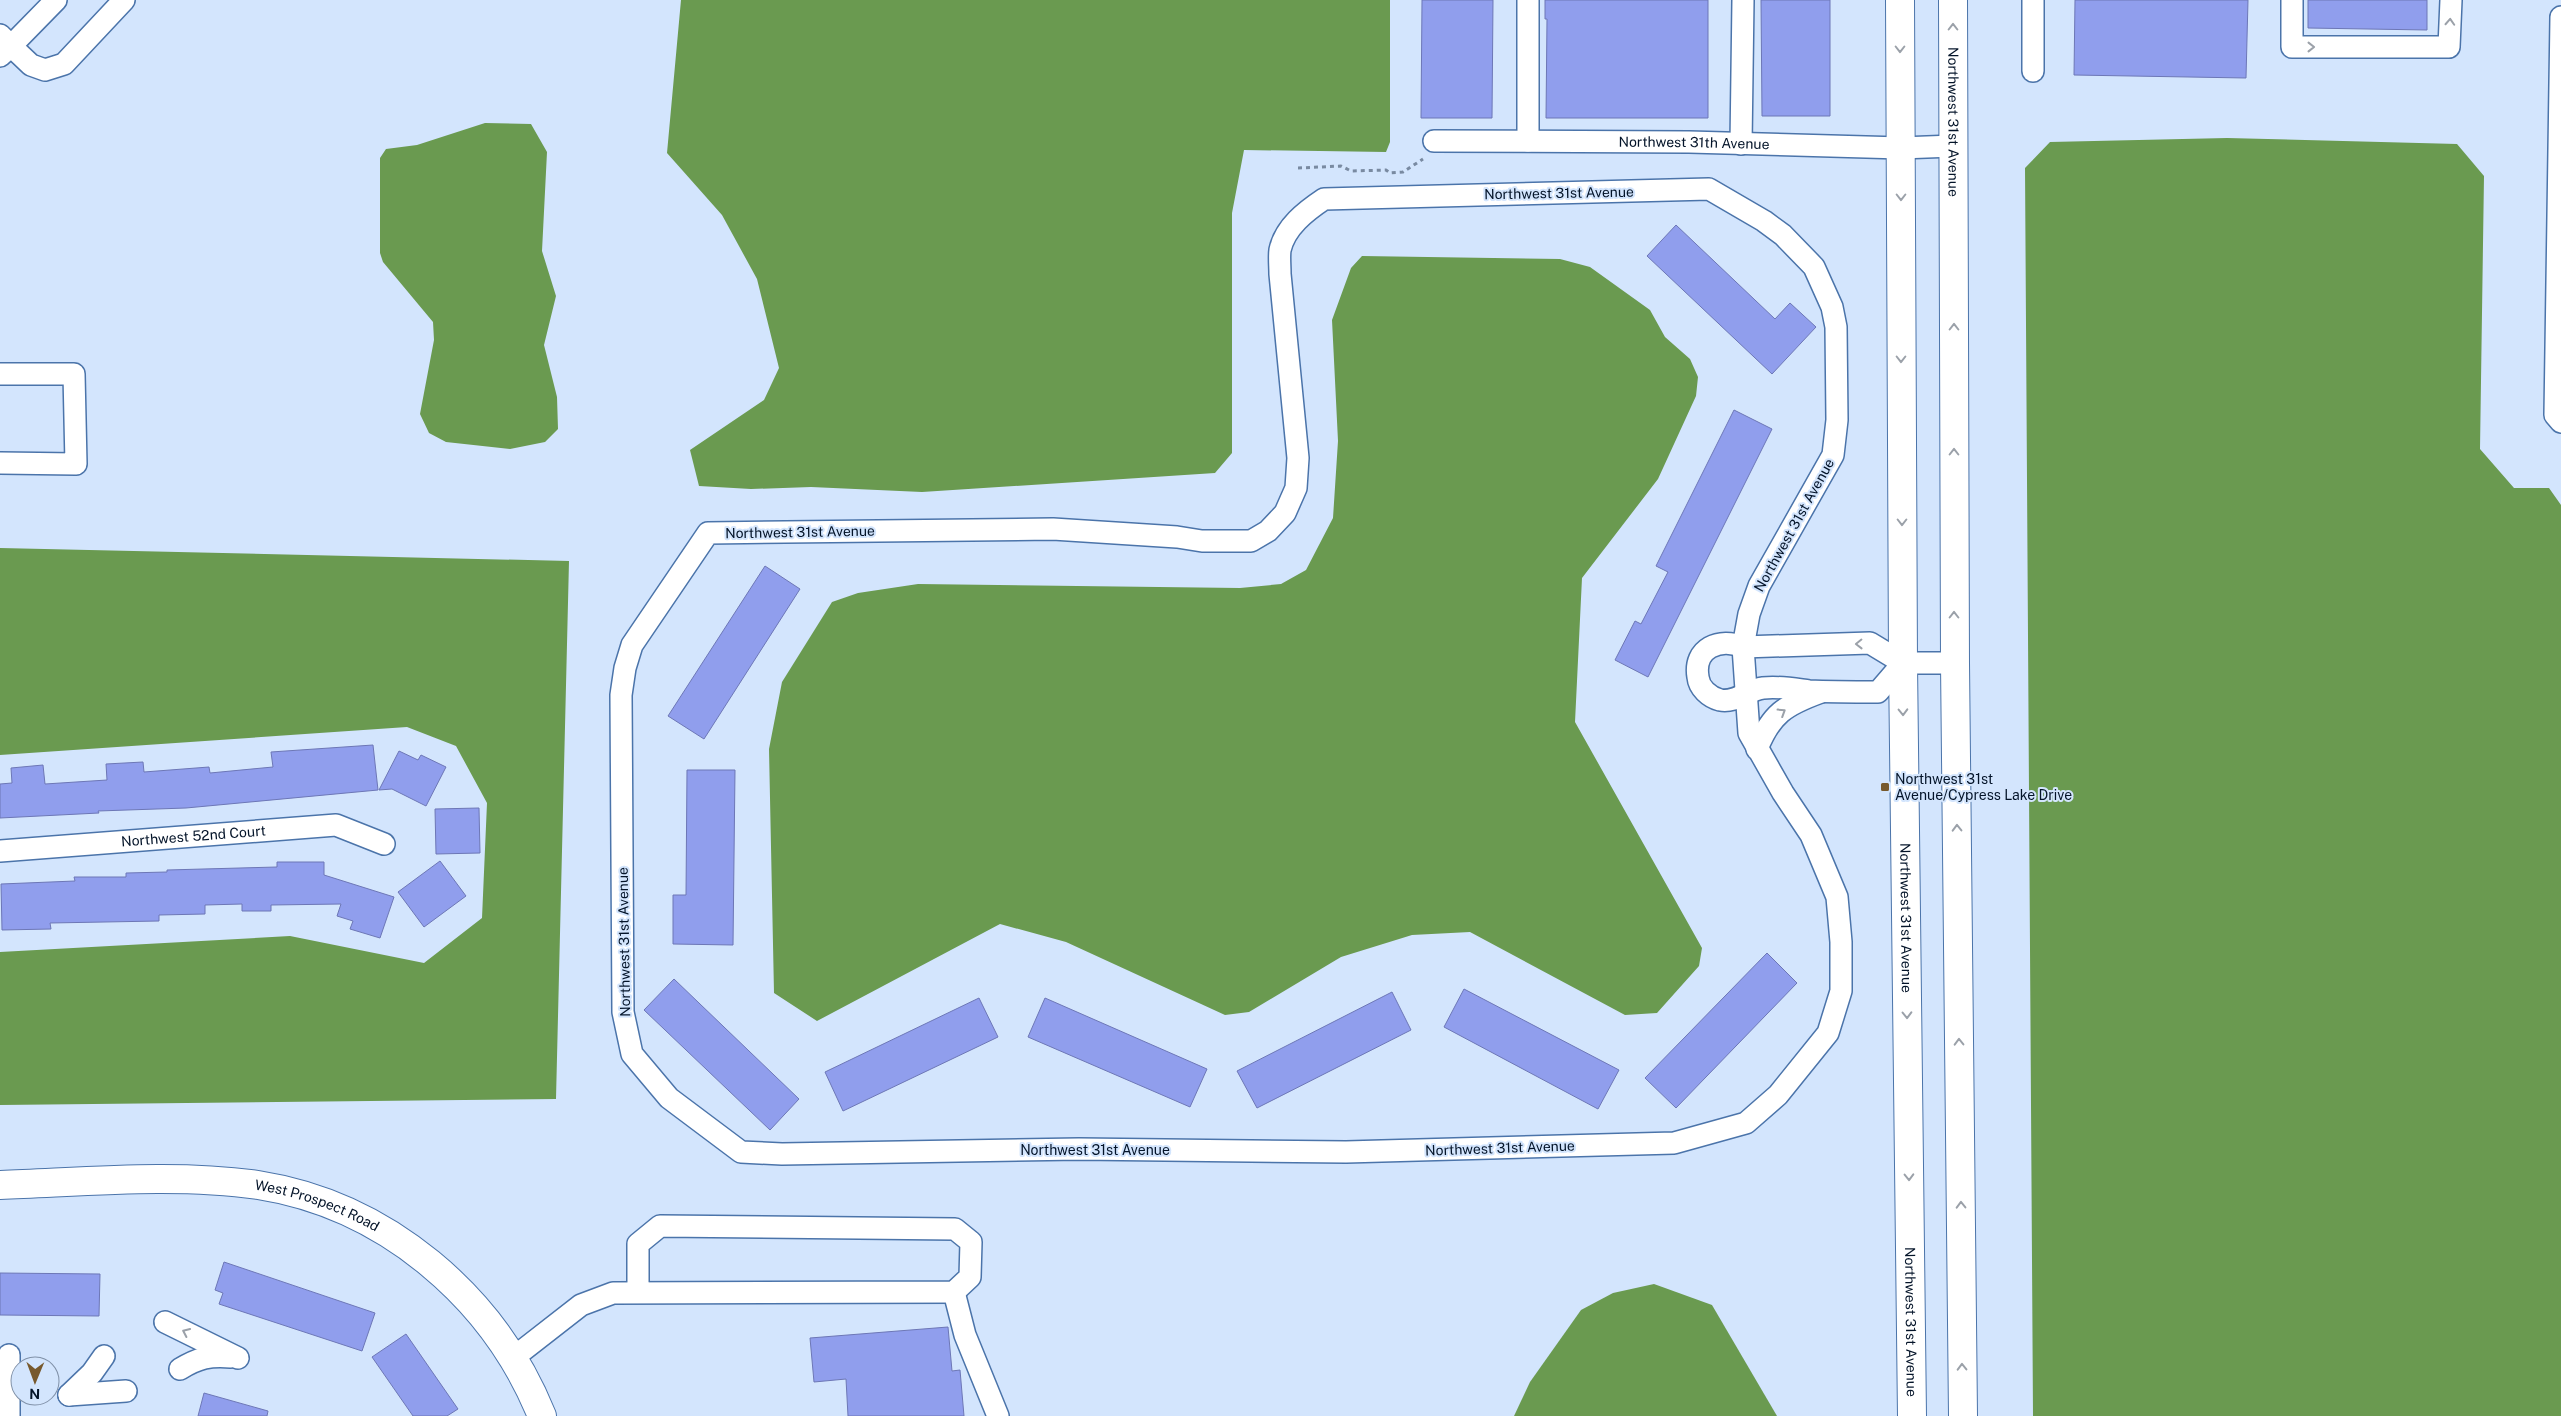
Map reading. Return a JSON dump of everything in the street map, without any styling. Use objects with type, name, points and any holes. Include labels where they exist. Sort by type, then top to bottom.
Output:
[{"type":"main road","name":"Northwest 31st Avenue","points":[[1900,0],[1902,663],[1912,1416]]},
{"type":"main road","name":"Northwest 31st Avenue","points":[[1953,0],[1955,664],[1962,1416]]},
{"type":"main road","name":"West Prospect Road","points":[[0,1185],[124,1180],[216,1181],[259,1185],[327,1204],[372,1224],[430,1262],[463,1292],[513,1358],[542,1416]]},
{"type":"street","points":[[56,0],[4,46],[31,64],[45,70],[64,64],[124,0]]},
{"type":"street","points":[[1528,0],[1528,141]]},
{"type":"street","points":[[1741,144],[1743,0]]},
{"type":"street","points":[[2033,0],[2033,71]]},
{"type":"street","points":[[2292,0],[2292,47],[2449,47],[2451,0]]},
{"type":"street","points":[[2561,17],[2555,415],[2561,422]]},
{"type":"street","name":"Northwest 31th Avenue","points":[[1434,141],[1741,144],[1901,148],[1953,146]]},
{"type":"street","name":"Northwest 31st Avenue","points":[[1710,189],[1764,221],[1783,235],[1814,267],[1832,307],[1836,327],[1837,420],[1833,455],[1759,586],[1749,614],[1743,647],[1745,695],[1749,733],[1795,813],[1811,835],[1836,897],[1841,942],[1841,991],[1828,1033],[1778,1095],[1746,1123],[1674,1143],[1346,1152],[1079,1149],[782,1154],[741,1152],[669,1098],[632,1054],[623,1012],[621,718],[625,668],[632,646],[708,533],[1052,529],[1177,537],[1202,542],[1251,540],[1268,531],[1285,513],[1296,488],[1298,458],[1280,274],[1280,249],[1294,222],[1324,199],[1710,189]]},
{"type":"street","points":[[0,374],[74,374],[76,464],[0,463]]},
{"type":"street","points":[[1902,663],[1878,692],[1824,691],[1783,687],[1762,688],[1726,701],[1708,695],[1698,678],[1697,668],[1699,659],[1713,645],[1732,642],[1743,647],[1870,643],[1902,663],[1955,664]]},
{"type":"street","points":[[1757,749],[1766,726],[1775,716],[1797,702],[1824,691]]},
{"type":"street","name":"Northwest 52nd Court","points":[[0,851],[336,826],[384,844]]},
{"type":"street","points":[[513,1358],[581,1305],[614,1293],[954,1292],[970,1277],[970,1242],[955,1229],[660,1226],[638,1244],[638,1292]]},
{"type":"street","points":[[954,1292],[965,1335],[998,1416]]},
{"type":"street","points":[[165,1322],[238,1358],[205,1357],[195,1359],[180,1369]]},
{"type":"street","points":[[9,1355],[9,1416]]},
{"type":"street","points":[[104,1356],[92,1373],[69,1395],[126,1391]]},
{"type":"path","points":[[1298,168],[1341,166],[1351,171],[1403,172],[1425,158],[1434,141]]},
{"type":"shaded area","points":[[681,0],[1390,0],[1390,142],[1386,152],[1244,150],[1232,213],[1232,453],[1215,473],[922,492],[811,487],[751,489],[699,486],[690,450],[764,400],[779,368],[757,279],[722,215],[667,153]]},
{"type":"shaded area","points":[[485,123],[531,124],[547,152],[542,251],[556,296],[544,345],[557,397],[558,429],[545,442],[510,449],[446,442],[429,433],[420,414],[434,340],[433,322],[383,262],[380,253],[380,158],[386,149],[417,145]]},
{"type":"shaded area","points":[[2227,138],[2457,144],[2484,176],[2480,449],[2514,488],[2549,488],[2561,505],[2561,1416],[2033,1416],[2025,168],[2050,142]]},
{"type":"shaded area","points":[[1362,256],[1560,259],[1590,267],[1650,310],[1665,337],[1690,359],[1698,377],[1696,396],[1658,479],[1582,578],[1575,722],[1702,948],[1699,966],[1657,1013],[1625,1015],[1470,932],[1412,935],[1341,957],[1249,1012],[1225,1015],[1066,942],[1000,924],[817,1021],[774,993],[769,749],[782,682],[832,602],[858,593],[918,584],[1240,588],[1281,584],[1306,570],[1333,518],[1338,441],[1332,320],[1351,268]]},
{"type":"shaded area","points":[[0,548],[569,561],[556,1099],[0,1105],[0,952],[290,936],[424,963],[482,918],[487,803],[456,746],[407,727],[0,755]]},
{"type":"shaded area","points":[[1654,1284],[1712,1305],[1777,1416],[1514,1416],[1530,1382],[1581,1310],[1613,1293]]},
{"type":"building","points":[[1422,0],[1493,0],[1492,118],[1421,118]]},
{"type":"building","points":[[1545,0],[1708,0],[1708,118],[1546,118],[1547,19],[1545,19]]},
{"type":"building","points":[[1761,0],[1830,0],[1830,116],[1762,116]]},
{"type":"building","points":[[2075,0],[2248,0],[2246,78],[2074,75]]},
{"type":"building","points":[[2308,0],[2427,0],[2427,30],[2308,28]]},
{"type":"building","points":[[1676,225],[1775,319],[1790,303],[1816,327],[1772,374],[1647,256]]},
{"type":"building","points":[[1734,410],[1772,429],[1648,677],[1615,660],[1635,621],[1641,624],[1668,572],[1656,566]]},
{"type":"building","points":[[765,566],[800,589],[704,739],[668,716]]},
{"type":"building","points":[[373,745],[378,790],[186,808],[98,811],[99,813],[0,818],[0,784],[12,783],[11,768],[43,765],[45,784],[107,780],[106,764],[143,762],[144,772],[209,767],[210,773],[273,767],[271,752]]},
{"type":"building","points":[[399,751],[418,760],[421,755],[446,767],[426,806],[392,789],[379,790]]},
{"type":"building","points":[[687,770],[735,770],[733,945],[673,944],[673,895],[686,895]]},
{"type":"building","points":[[479,808],[480,853],[436,854],[435,809]]},
{"type":"building","points":[[440,861],[466,896],[424,927],[398,892]]},
{"type":"building","points":[[277,862],[324,862],[324,875],[394,897],[380,938],[350,929],[353,921],[337,916],[341,904],[271,905],[271,911],[242,911],[242,904],[205,905],[205,914],[159,915],[159,921],[50,923],[51,929],[2,930],[1,884],[75,881],[74,877],[126,877],[126,873],[167,872],[167,870],[277,867]]},
{"type":"building","points":[[1767,953],[1797,983],[1676,1108],[1645,1078]]},
{"type":"building","points":[[674,979],[799,1099],[770,1130],[644,1010]]},
{"type":"building","points":[[1464,989],[1619,1070],[1598,1109],[1444,1027]]},
{"type":"building","points":[[1392,992],[1411,1030],[1257,1108],[1237,1071]]},
{"type":"building","points":[[979,998],[998,1037],[843,1111],[825,1072]]},
{"type":"building","points":[[1045,998],[1207,1069],[1190,1107],[1028,1037]]},
{"type":"building","points":[[224,1262],[375,1313],[362,1351],[219,1304],[223,1293],[215,1290]]},
{"type":"building","points":[[0,1273],[100,1274],[99,1316],[0,1315]]},
{"type":"building","points":[[948,1327],[952,1371],[960,1370],[964,1416],[848,1416],[846,1379],[814,1382],[810,1338]]},
{"type":"building","points":[[406,1334],[458,1409],[447,1416],[413,1416],[372,1357]]},
{"type":"building","points":[[204,1393],[268,1411],[267,1416],[198,1416]]},
{"type":"place","name":"Northwest 31st Avenue/Cypress Lake Drive","points":[[1885,787]]}]
